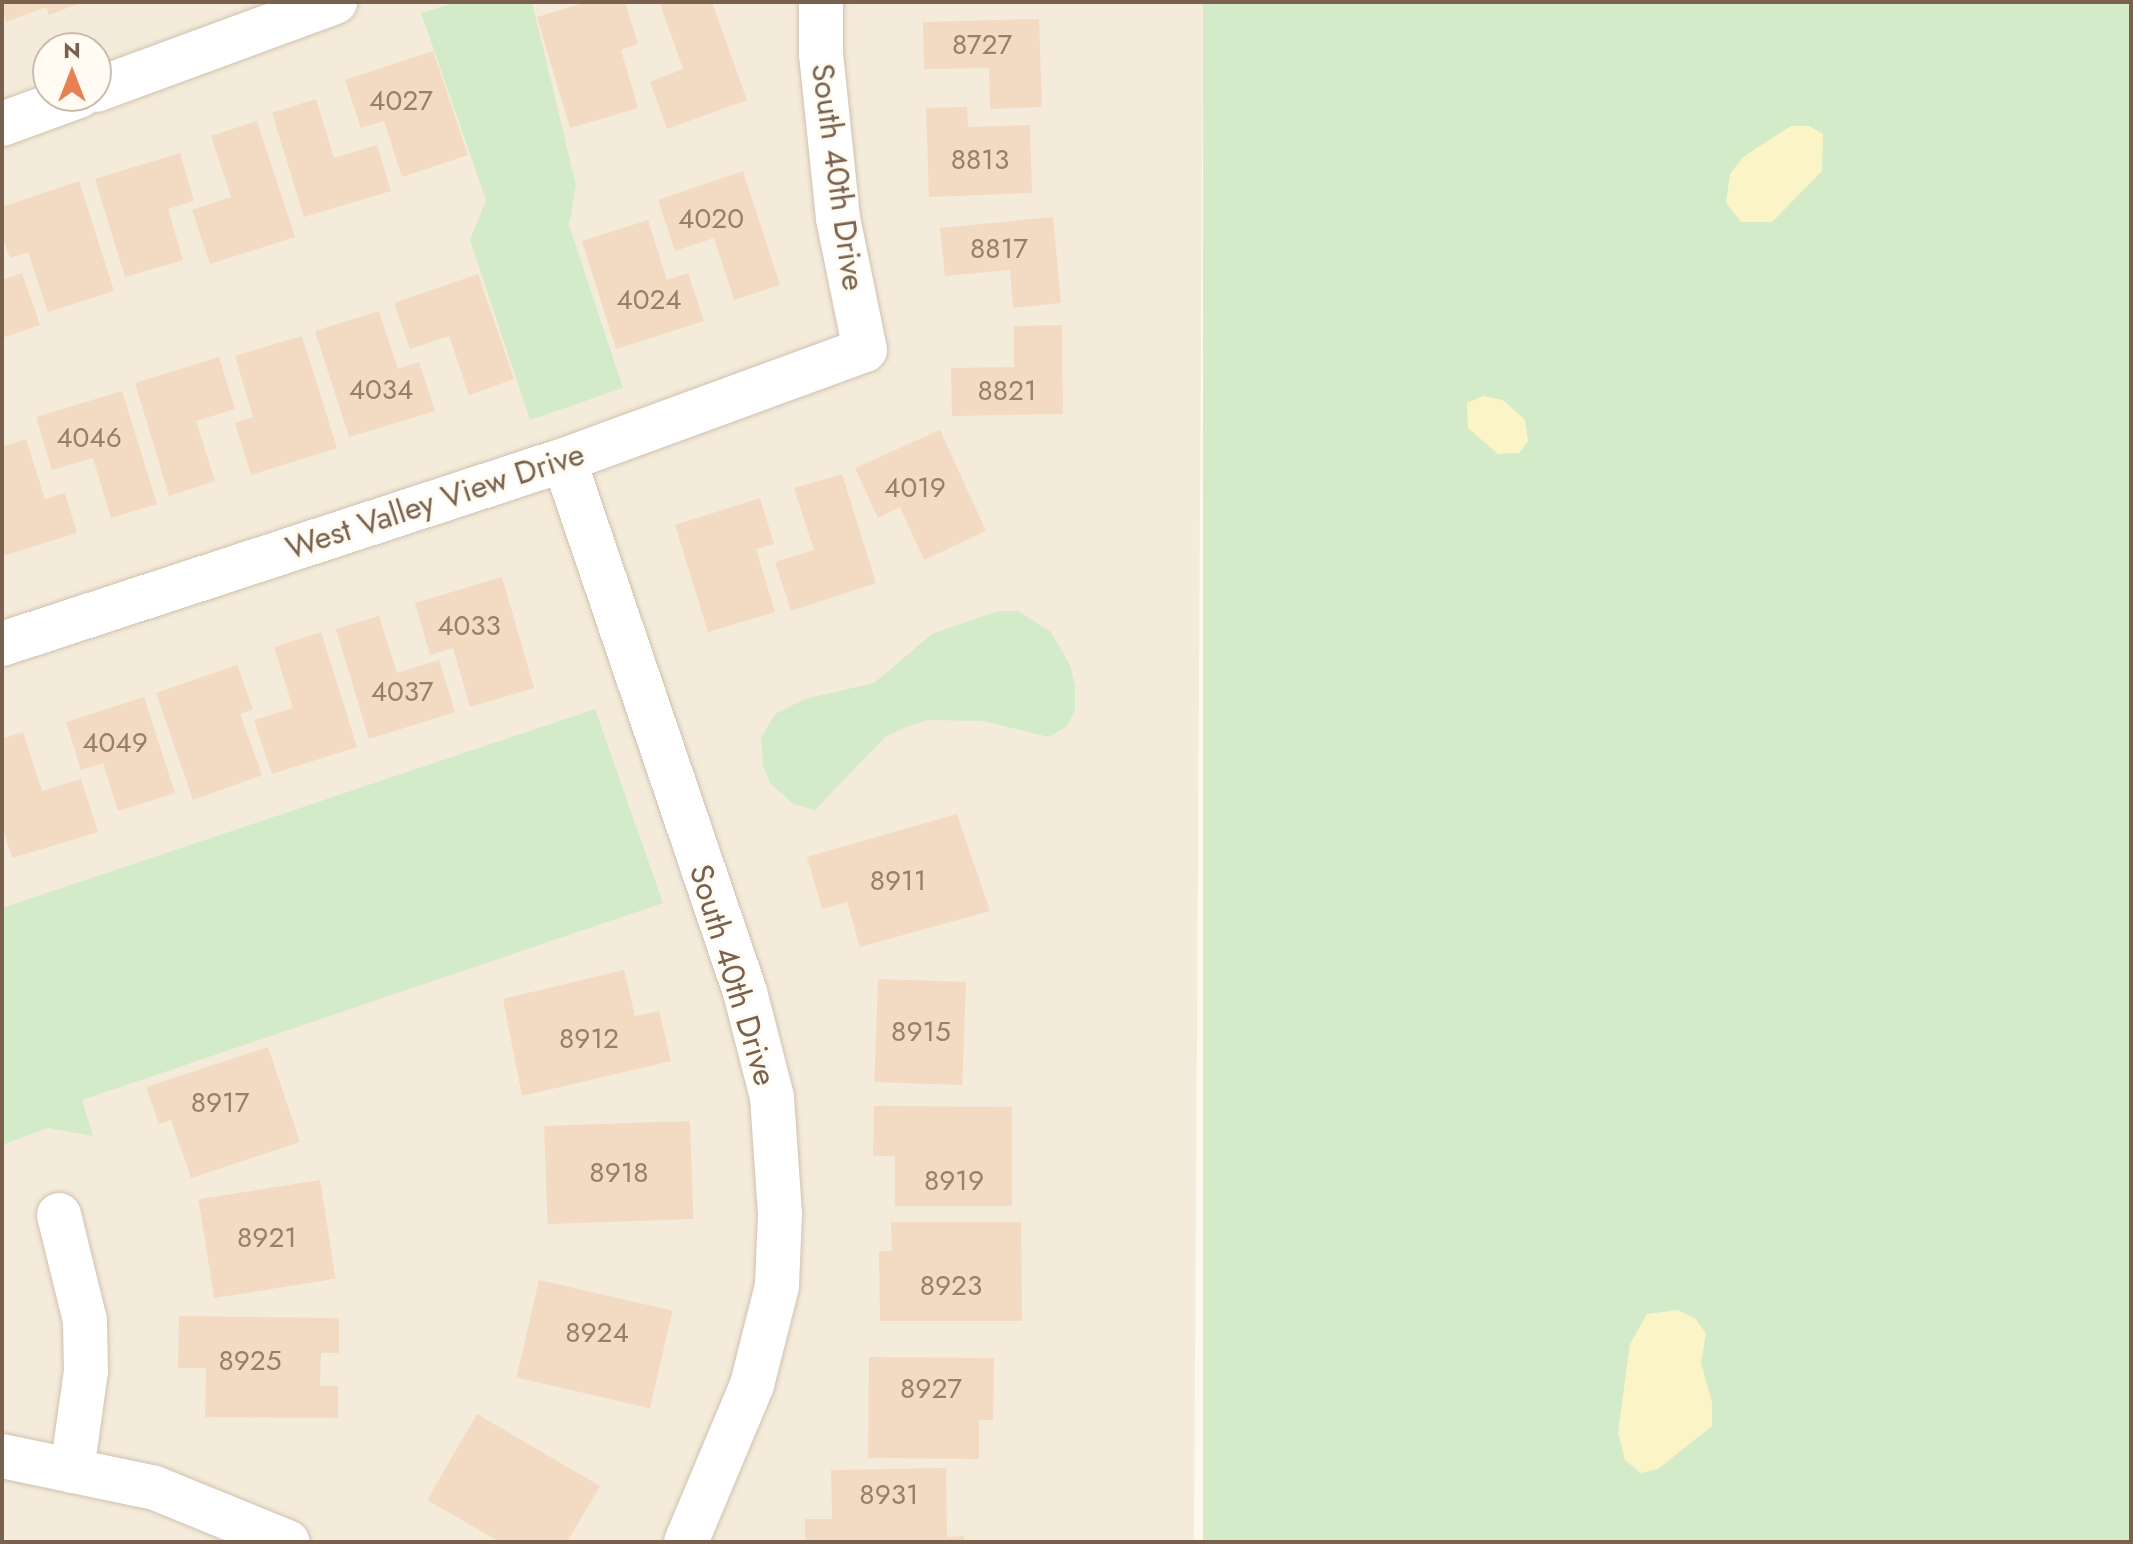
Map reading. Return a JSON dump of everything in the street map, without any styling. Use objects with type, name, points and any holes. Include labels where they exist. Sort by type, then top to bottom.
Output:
[{"type":"street","points":[[112,84],[335,2]]},
{"type":"street","name":"South 40th Drive","points":[[821,2],[821,54],[838,218],[865,350]]},
{"type":"street","points":[[2,124],[35,112]]},
{"type":"street","name":"West Valley View Drive","points":[[2,644],[564,460],[865,350]]},
{"type":"street","name":"South 40th Drive","points":[[564,460],[745,992],[772,1097],[780,1214],[777,1286],[752,1385],[686,1542]]},
{"type":"street","points":[[59,1215],[85,1321],[86,1371],[72,1471]]},
{"type":"street","points":[[2,1456],[155,1488],[287,1542]]},
{"type":"shaded area","points":[[2,2],[1203,2],[1194,1542],[2,1542]]},
{"type":"green space","points":[[457,2],[532,2],[576,185],[569,225],[623,388],[530,420],[470,240],[486,200],[421,13]]},
{"type":"green space","points":[[1203,2],[2131,2],[2131,1542],[1203,1542]]},
{"type":"green space","points":[[998,611],[1018,611],[1051,632],[1071,667],[1075,687],[1075,711],[1067,726],[1049,737],[983,721],[928,720],[906,727],[885,737],[815,810],[793,804],[770,783],[763,765],[761,738],[775,714],[805,699],[874,683],[932,634]]},
{"type":"green space","points":[[595,709],[663,903],[82,1100],[93,1136],[48,1128],[2,1145],[2,908]]},
{"type":"sand","points":[[1791,126],[1809,126],[1823,134],[1822,171],[1772,222],[1741,222],[1726,203],[1730,174],[1743,157]]},
{"type":"sand","points":[[1483,396],[1503,400],[1525,420],[1528,441],[1519,453],[1498,454],[1468,428],[1467,403]]},
{"type":"sand","points":[[1678,1310],[1696,1319],[1706,1334],[1701,1363],[1712,1402],[1712,1426],[1658,1469],[1641,1473],[1625,1460],[1618,1432],[1630,1344],[1647,1314]]},
{"type":"building","points":[[2,2],[83,2],[49,15],[46,7],[6,22]]},
{"type":"building","points":[[587,2],[625,2],[638,44],[621,50],[638,108],[570,128],[537,17]]},
{"type":"building","points":[[712,2],[747,100],[667,129],[650,82],[683,69],[660,4]]},
{"type":"building","points":[[1039,19],[1042,107],[990,109],[989,68],[924,69],[923,22]]},
{"type":"building","points":[[433,51],[468,155],[402,177],[384,121],[361,128],[345,80]]},
{"type":"building","points":[[316,99],[334,158],[377,145],[391,191],[304,217],[272,113]]},
{"type":"building","points":[[967,107],[968,127],[1030,125],[1032,193],[929,197],[926,108]]},
{"type":"building","points":[[257,121],[295,237],[210,264],[192,210],[231,197],[211,136]]},
{"type":"building","points":[[180,153],[194,201],[168,209],[183,260],[125,277],[95,179]]},
{"type":"building","points":[[743,171],[780,285],[734,300],[714,238],[675,251],[658,200]]},
{"type":"building","points":[[79,181],[114,291],[48,312],[28,252],[10,258],[2,235],[2,207]]},
{"type":"building","points":[[1053,217],[1061,303],[1013,308],[1010,270],[945,276],[940,228]]},
{"type":"building","points":[[648,220],[667,280],[688,273],[704,321],[616,349],[582,241]]},
{"type":"building","points":[[22,273],[40,325],[2,338],[2,280]]},
{"type":"building","points":[[478,274],[514,379],[469,395],[449,336],[410,349],[394,303]]},
{"type":"building","points":[[379,311],[398,369],[419,362],[435,411],[349,437],[315,331]]},
{"type":"building","points":[[1062,325],[1063,414],[952,416],[951,368],[1014,367],[1014,326]]},
{"type":"building","points":[[302,336],[337,448],[251,475],[235,423],[253,417],[235,356]]},
{"type":"building","points":[[219,357],[235,409],[196,421],[215,481],[169,496],[135,383]]},
{"type":"building","points":[[122,391],[157,504],[111,518],[93,458],[52,470],[36,417]]},
{"type":"building","points":[[940,430],[986,531],[924,560],[900,507],[878,518],[855,468]]},
{"type":"building","points":[[26,439],[45,499],[65,493],[77,533],[2,556],[2,447]]},
{"type":"building","points":[[842,474],[876,583],[791,611],[775,562],[814,550],[794,488]]},
{"type":"building","points":[[760,498],[774,544],[756,549],[775,612],[708,632],[675,525]]},
{"type":"building","points":[[502,577],[534,688],[470,707],[453,648],[430,655],[415,603]]},
{"type":"building","points":[[379,616],[397,673],[439,660],[455,712],[369,739],[336,629]]},
{"type":"building","points":[[321,632],[357,747],[272,774],[254,720],[293,708],[274,647]]},
{"type":"building","points":[[237,665],[253,709],[240,714],[262,775],[193,800],[156,693]]},
{"type":"building","points":[[144,697],[175,793],[118,811],[103,763],[81,770],[66,722]]},
{"type":"building","points":[[23,732],[42,791],[81,779],[98,832],[12,858],[2,825],[2,739]]},
{"type":"building","points":[[957,814],[990,911],[860,947],[847,902],[822,909],[807,857]]},
{"type":"building","points":[[624,970],[635,1016],[659,1011],[671,1061],[522,1096],[503,999]]},
{"type":"building","points":[[878,979],[966,982],[962,1085],[874,1082]]},
{"type":"building","points":[[268,1047],[300,1142],[191,1178],[171,1120],[159,1124],[146,1087]]},
{"type":"building","points":[[874,1106],[1012,1107],[1012,1206],[895,1206],[895,1156],[873,1156]]},
{"type":"building","points":[[690,1121],[693,1219],[548,1224],[544,1126]]},
{"type":"building","points":[[320,1180],[336,1279],[214,1298],[199,1199]]},
{"type":"building","points":[[891,1222],[1021,1222],[1022,1321],[880,1321],[879,1251],[892,1251]]},
{"type":"building","points":[[539,1280],[672,1311],[650,1408],[517,1377]]},
{"type":"building","points":[[179,1316],[339,1318],[339,1353],[321,1353],[320,1386],[338,1386],[338,1418],[205,1417],[206,1368],[178,1368]]},
{"type":"building","points":[[869,1357],[994,1358],[993,1420],[979,1420],[979,1459],[868,1458]]},
{"type":"building","points":[[477,1414],[600,1486],[567,1542],[500,1542],[427,1500]]},
{"type":"building","points":[[946,1468],[947,1537],[964,1536],[965,1542],[805,1542],[805,1519],[832,1519],[831,1470]]}]
